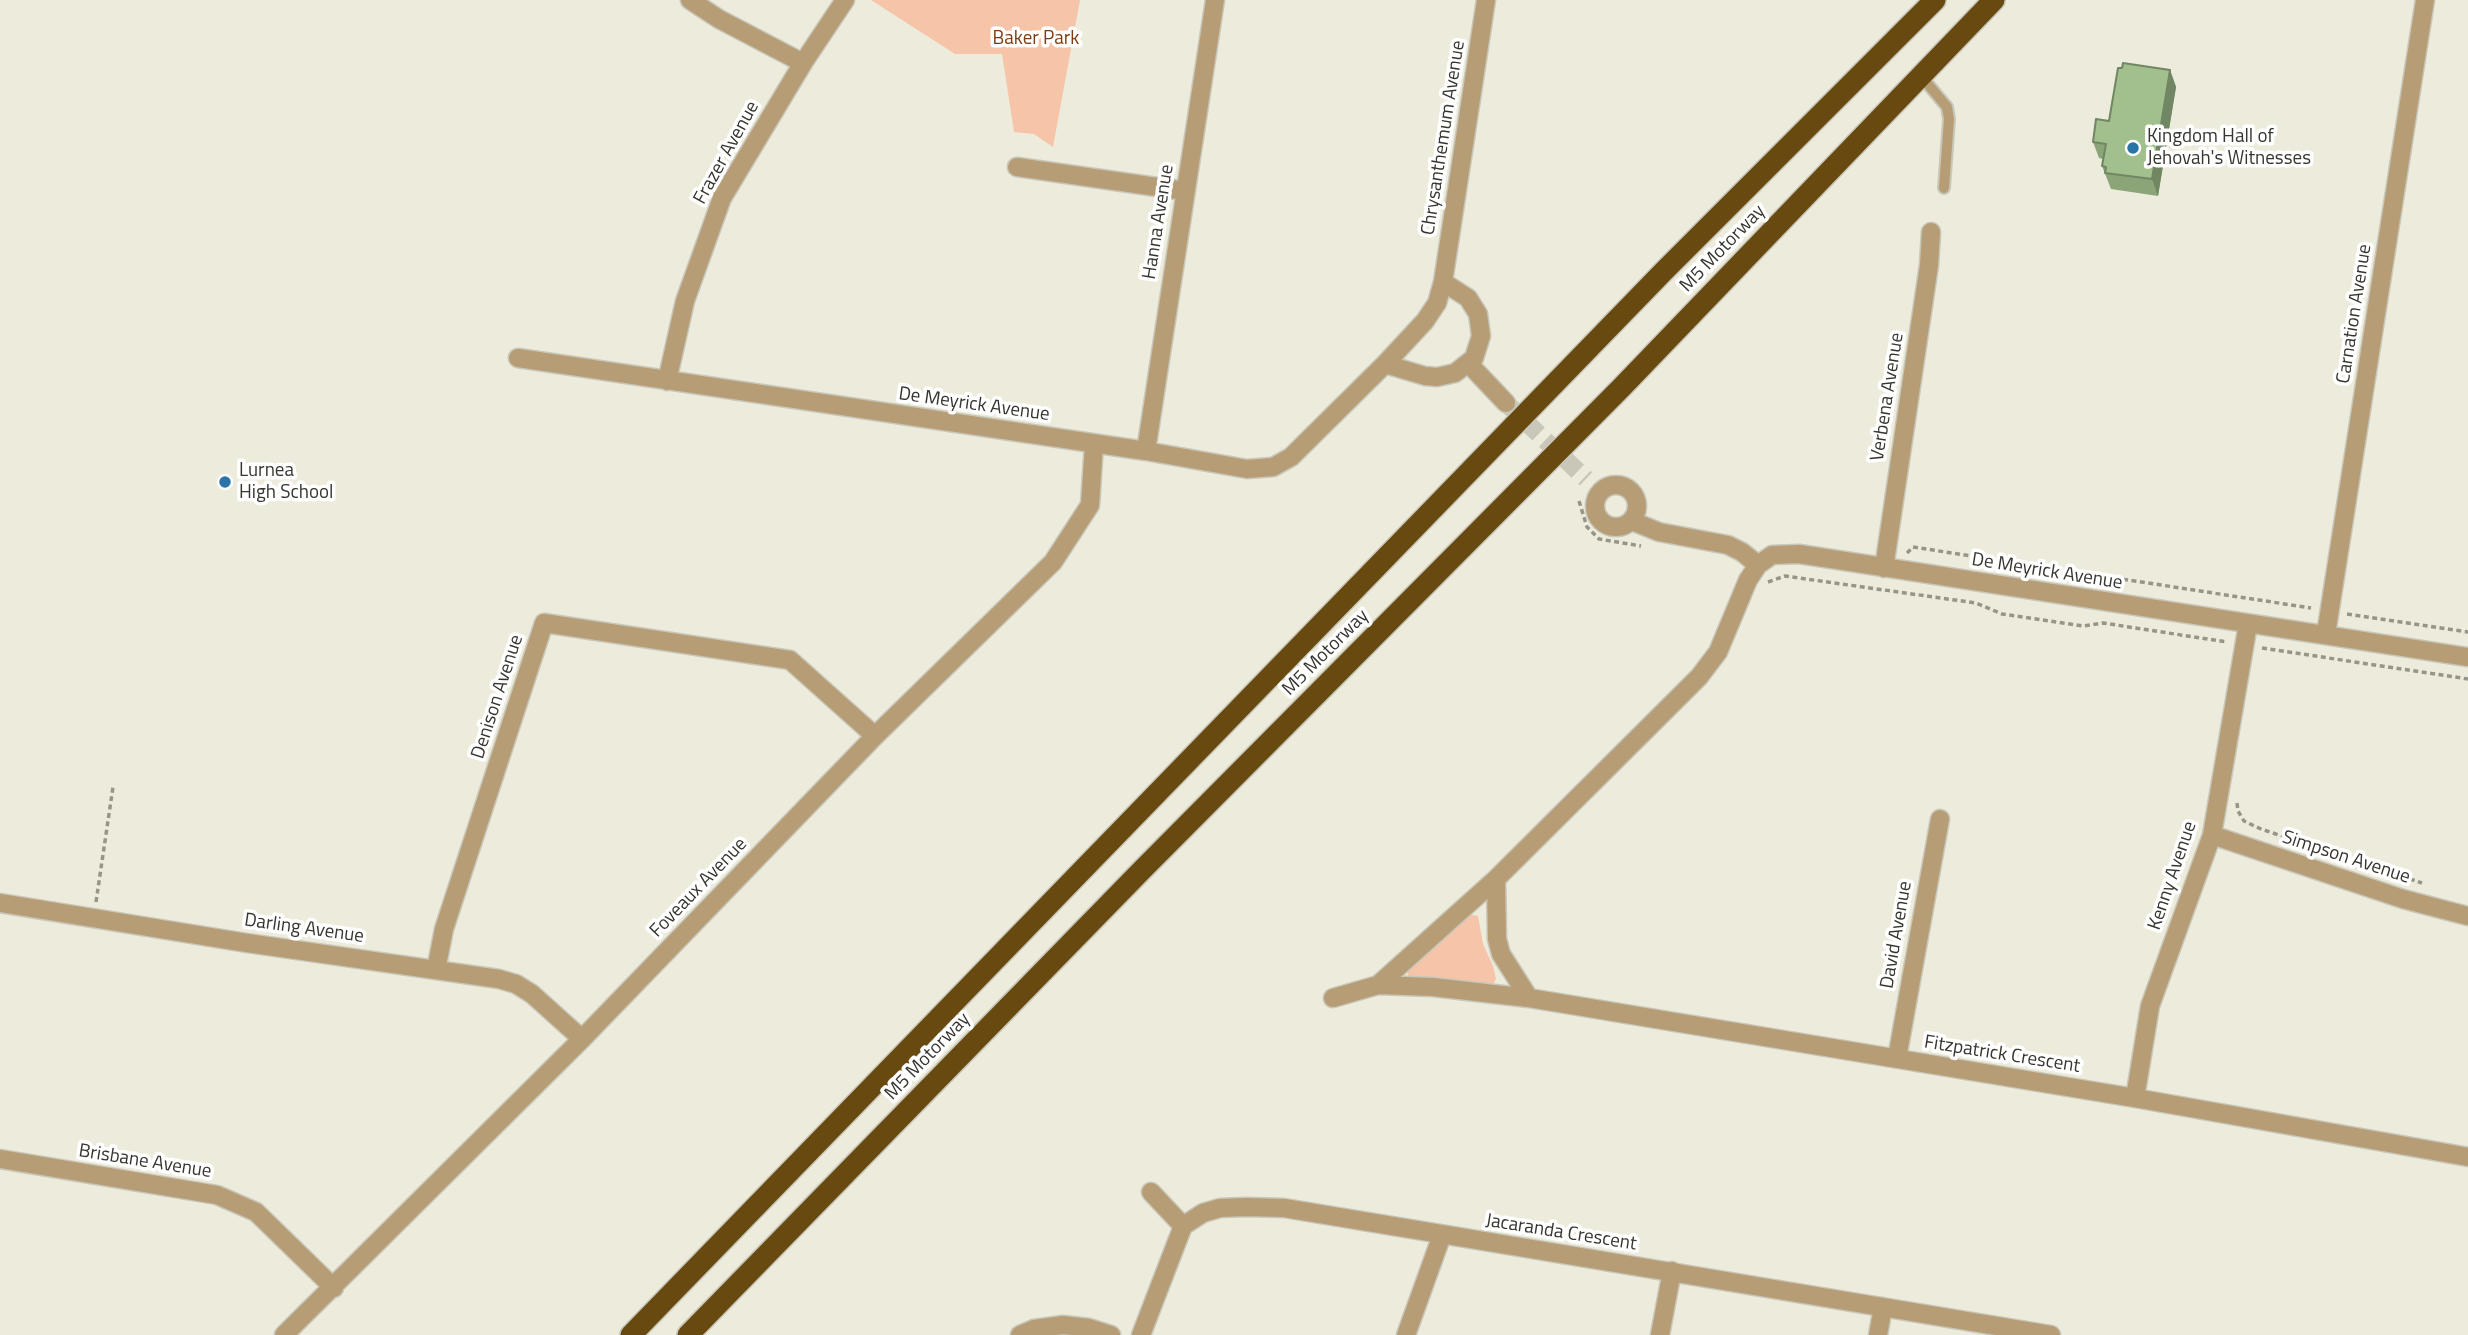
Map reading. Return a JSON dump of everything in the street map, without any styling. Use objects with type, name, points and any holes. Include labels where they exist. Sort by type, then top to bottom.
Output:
[{"type":"highway","name":"M5 Motorway","points":[[631,1335],[1635,301],[1935,0]]},
{"type":"highway","name":"M5 Motorway","points":[[688,1335],[1142,870],[1622,387],[1994,0]]},
{"type":"street","points":[[690,0],[719,19],[803,63]]},
{"type":"street","name":"Frazer Avenue","points":[[667,381],[685,301],[722,198],[803,63],[845,0]]},
{"type":"street","name":"Hanna Avenue","points":[[1146,451],[1215,0]]},
{"type":"street","name":"Chrysanthemum Avenue","points":[[1425,321],[1437,303],[1443,282],[1486,0]]},
{"type":"street","name":"Carnation Avenue","points":[[2326,634],[2424,0]]},
{"type":"street","points":[[1017,167],[1185,191]]},
{"type":"street","name":"Verbena Avenue","points":[[1884,568],[1929,265],[1931,232]]},
{"type":"street","points":[[1385,364],[1437,377],[1455,373],[1474,358],[1480,343],[1478,314],[1468,298],[1443,282]]},
{"type":"street","name":"De Meyrick Avenue","points":[[518,358],[1146,451],[1247,469],[1273,467],[1292,457],[1425,321]]},
{"type":"street","points":[[1469,364],[1506,403]]},
{"type":"street","name":"Foveaux Avenue","points":[[284,1335],[582,1039],[875,736],[1054,562],[1090,505],[1094,444]]},
{"type":"street","points":[[1586,480],[1600,491]]},
{"type":"street","points":[[1632,522],[1637,502],[1631,490],[1619,485],[1600,491],[1595,505],[1604,524],[1618,527],[1632,522],[1659,532],[1728,545],[1742,552],[1762,573]]},
{"type":"street","name":"De Meyrick Avenue","points":[[1762,573],[1772,555],[1790,553],[2468,657]]},
{"type":"street","name":"Fitzpatrick Crescent","points":[[1378,985],[1496,879],[1699,677],[1718,652],[1748,580],[1762,573]]},
{"type":"street","name":"Denison Avenue","points":[[436,970],[444,929],[544,622],[790,660],[875,736]]},
{"type":"street","name":"Kenny Avenue","points":[[2135,1098],[2150,1006],[2212,835],[2248,624]]},
{"type":"street","name":"David Avenue","points":[[1897,1058],[1940,819]]},
{"type":"street","name":"Simpson Avenue","points":[[2212,835],[2403,900],[2468,916]]},
{"type":"street","points":[[1496,879],[1499,947],[1529,998]]},
{"type":"street","name":"Darling Avenue","points":[[0,903],[499,979],[532,993],[582,1039]]},
{"type":"street","name":"Fitzpatrick Crescent","points":[[1333,998],[1378,985],[1433,987],[1529,998],[2135,1098],[2468,1157]]},
{"type":"street","name":"Brisbane Avenue","points":[[0,1159],[217,1195],[256,1212],[334,1288]]},
{"type":"street","points":[[1140,1335],[1183,1226],[1151,1192]]},
{"type":"street","name":"Jacaranda Crescent","points":[[1183,1226],[1203,1213],[1220,1208],[1284,1208],[2051,1335]]},
{"type":"street","points":[[1406,1335],[1442,1236]]},
{"type":"street","points":[[1660,1335],[1671,1271]]},
{"type":"street","points":[[1878,1335],[1882,1307]]},
{"type":"street","points":[[1020,1335],[1034,1329],[1062,1325],[1089,1328],[1111,1335]]},
{"type":"lane","points":[[1920,76],[1947,107],[1949,133],[1944,188]]},
{"type":"path","name":"De Meyrick Avenue","points":[[1907,553],[1913,547],[2468,632]]},
{"type":"path","points":[[1762,573],[1771,583],[1776,578],[1786,576],[1976,603],[2002,614],[2082,626],[2103,623],[2468,679]]},
{"type":"path","points":[[94,918],[113,788]]},
{"type":"path","name":"Simpson Avenue","points":[[2238,811],[2244,821],[2261,829],[2428,885]]},
{"type":"green space","name":"Baker Park","points":[[871,0],[1080,0],[1053,147],[1034,134],[1014,132],[1002,54],[955,54]]},
{"type":"green space","points":[[1466,916],[1478,916],[1483,944],[1496,979],[1493,984],[1489,987],[1409,979],[1406,967],[1436,946]]},
{"type":"building","name":"Kingdom Hall of Jehovah's Witnesses","points":[[2123,63],[2170,70],[2152,179],[2105,173],[2106,167],[2102,166],[2106,144],[2093,142],[2096,119],[2109,121],[2118,68],[2122,68]]},
{"type":"tunnel","points":[[1506,403],[1586,479]]},
{"type":"place","name":"Kingdom Hall of Jehovah's Witnesses","points":[[2133,148]]},
{"type":"place","name":"Lurnea High School","points":[[225,482]]}]
